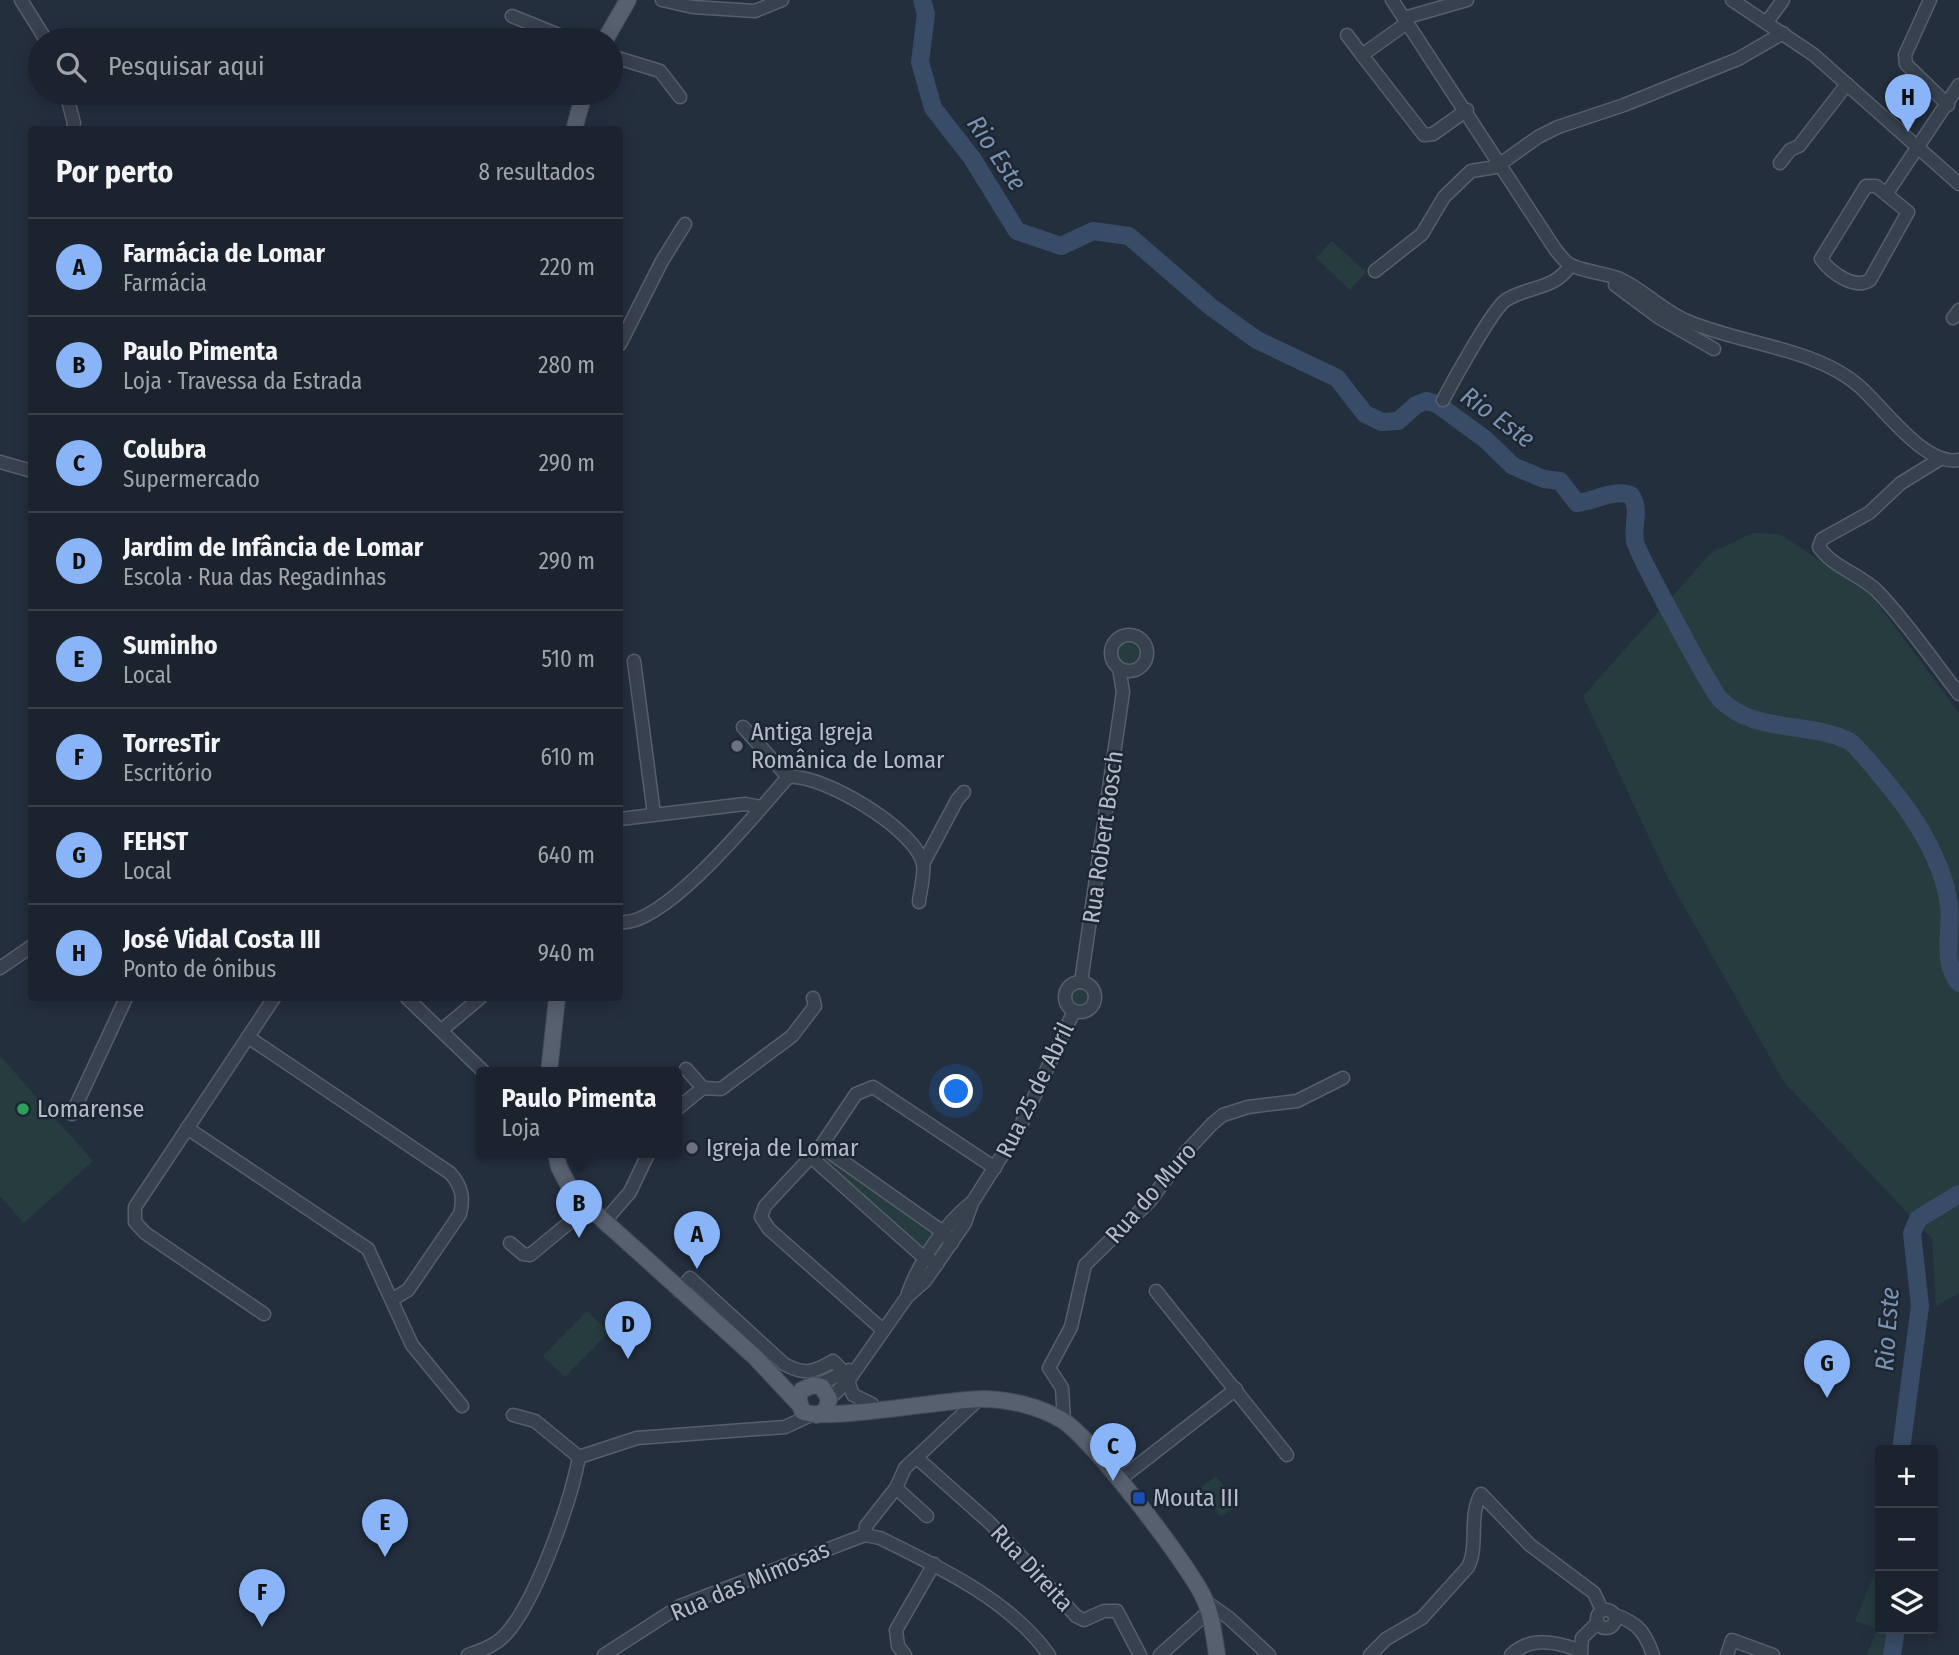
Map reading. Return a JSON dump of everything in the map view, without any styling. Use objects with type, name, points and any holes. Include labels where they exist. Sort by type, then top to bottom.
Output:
[{"type":"main road","points":[[611,28],[625,1]]},
{"type":"main road","points":[[575,126],[581,105]]},
{"type":"main road","points":[[550,1067],[557,1001]]},
{"type":"main road","points":[[557,1160],[572,1192],[587,1208],[755,1357],[806,1410],[826,1410],[829,1399],[825,1390],[783,1376],[755,1357]]},
{"type":"main road","points":[[806,1410],[802,1390],[812,1386]]},
{"type":"main road","points":[[829,1399],[901,1406]]},
{"type":"main road","points":[[806,1410],[979,1399],[1016,1403],[1064,1421],[1119,1480],[1189,1573],[1210,1608],[1217,1655]]},
{"type":"street","points":[[21,0],[38,28]]},
{"type":"street","points":[[662,0],[693,7],[755,11],[782,0]]},
{"type":"street","points":[[1392,0],[1467,110],[1555,249],[1570,266],[1610,275],[1640,288],[1685,320],[1736,339],[1829,365],[1858,385],[1907,436],[1940,459],[1959,460]]},
{"type":"street","points":[[1362,55],[1406,20],[1467,0]]},
{"type":"street","points":[[1732,0],[1783,33],[1847,84],[1959,184]]},
{"type":"street","points":[[1767,22],[1783,0]]},
{"type":"street","points":[[1930,0],[1905,55],[1906,64],[1948,105]]},
{"type":"street","points":[[512,16],[541,28]]},
{"type":"street","points":[[1375,271],[1422,234],[1444,197],[1471,171],[1500,164],[1538,137],[1558,127],[1598,115],[1738,59],[1783,33]]},
{"type":"street","points":[[1347,35],[1424,135],[1433,134],[1467,110]]},
{"type":"street","points":[[623,60],[660,71],[680,97]]},
{"type":"street","points":[[1780,163],[1790,150],[1799,146],[1847,84]]},
{"type":"street","points":[[1887,193],[1920,148],[1959,85]]},
{"type":"street","points":[[69,105],[74,126]]},
{"type":"street","points":[[1866,186],[1876,186],[1887,193],[1908,212],[1907,219],[1870,280],[1854,285],[1821,260],[1866,186]]},
{"type":"street","points":[[623,338],[662,261],[685,224]]},
{"type":"street","points":[[1443,400],[1505,300],[1547,286],[1563,276],[1570,266]]},
{"type":"street","points":[[1610,275],[1614,284],[1658,317],[1714,349]]},
{"type":"street","points":[[1940,459],[1901,483],[1869,513],[1822,539],[1819,547],[1823,554],[1878,592],[1959,694]]},
{"type":"street","points":[[0,462],[28,470]]},
{"type":"street","name":"Rua Robert Bosch","points":[[1081,982],[1123,692],[1119,668],[1111,657],[1112,646],[1119,638],[1130,635],[1141,639],[1147,649],[1146,661],[1123,692]]},
{"type":"street","points":[[635,661],[654,814]]},
{"type":"street","points":[[1119,668],[1127,672],[1138,669]]},
{"type":"street","points":[[743,727],[788,777],[811,779],[860,803],[887,820],[908,840],[923,864]]},
{"type":"street","points":[[623,922],[639,920],[700,876],[788,777]]},
{"type":"street","points":[[919,902],[923,864],[957,800],[964,792]]},
{"type":"street","points":[[623,819],[745,804],[761,807]]},
{"type":"street","points":[[0,968],[28,949]]},
{"type":"street","name":"Rua Robert Bosch","points":[[1081,982],[1092,988],[1095,1000],[1087,1011],[1074,1011],[1065,1001],[1066,992],[1072,985],[1081,982]]},
{"type":"street","points":[[682,1105],[703,1088],[721,1089],[792,1036],[815,1006],[813,998]]},
{"type":"street","points":[[72,1114],[125,1001]]},
{"type":"street","points":[[264,1314],[145,1234],[135,1222],[135,1207],[272,1001]]},
{"type":"street","points":[[410,1001],[443,1029],[479,1067]]},
{"type":"street","points":[[443,1029],[476,1001]]},
{"type":"street","name":"Rua 25 de Abril","points":[[829,1399],[859,1364],[948,1238],[958,1214],[972,1203],[995,1168],[1020,1127],[1074,1011]]},
{"type":"street","points":[[248,1037],[450,1173],[457,1181],[463,1203],[460,1214],[408,1290],[393,1299]]},
{"type":"street","points":[[686,1069],[703,1088]]},
{"type":"street","name":"Rua do Muro","points":[[1064,1421],[1062,1388],[1049,1368],[1071,1327],[1082,1271],[1149,1202],[1186,1152],[1223,1115],[1297,1101],[1343,1078]]},
{"type":"street","points":[[883,1330],[769,1229],[761,1217],[765,1206],[821,1146],[856,1094],[873,1087],[995,1168]]},
{"type":"street","points":[[187,1128],[368,1248],[412,1345],[462,1406]]},
{"type":"street","points":[[821,1146],[948,1238]]},
{"type":"street","points":[[811,1157],[931,1261]]},
{"type":"street","points":[[607,1226],[610,1215],[630,1192],[646,1158]]},
{"type":"street","points":[[510,1242],[523,1254],[530,1255],[587,1208]]},
{"type":"street","points":[[679,1291],[690,1278],[784,1364],[801,1373],[813,1372],[833,1362],[847,1377],[853,1395],[872,1405]]},
{"type":"street","points":[[1156,1291],[1287,1455]]},
{"type":"street","points":[[812,1386],[847,1377]]},
{"type":"street","points":[[1119,1480],[1236,1389]]},
{"type":"street","points":[[979,1399],[905,1468],[896,1488],[866,1526],[864,1535],[880,1538],[934,1564],[1004,1612],[1040,1642],[1049,1655]]},
{"type":"street","points":[[579,1457],[637,1438],[769,1427],[794,1418],[806,1410]]},
{"type":"street","points":[[513,1415],[535,1421],[579,1457]]},
{"type":"street","points":[[468,1655],[489,1647],[506,1633],[521,1610],[557,1533],[579,1457]]},
{"type":"street","name":"Rua Direita","points":[[917,1458],[990,1523],[1076,1616],[1084,1620],[1104,1611],[1117,1611],[1140,1655]]},
{"type":"street","points":[[896,1488],[927,1516]]},
{"type":"street","points":[[1370,1655],[1386,1639],[1422,1618],[1468,1567],[1472,1559],[1478,1497],[1481,1494],[1530,1545],[1594,1593],[1615,1623],[1609,1628],[1602,1628],[1597,1623],[1582,1638],[1580,1653],[1548,1642],[1520,1646],[1511,1655]]},
{"type":"street","name":"Rua das Mimosas","points":[[604,1655],[680,1606],[864,1535]]},
{"type":"street","points":[[905,1655],[898,1646],[896,1630],[934,1564]]},
{"type":"street","points":[[1160,1655],[1210,1608],[1269,1655]]},
{"type":"street","points":[[1609,1613],[1637,1623],[1646,1635],[1653,1655]]},
{"type":"street","points":[[1727,1655],[1732,1640],[1773,1655]]},
{"type":"green space","points":[[1332,241],[1366,272],[1350,290],[1316,258]]},
{"type":"green space","points":[[1753,533],[1780,534],[1871,595],[1959,713],[1959,1293],[1936,1306],[1932,1239],[1784,1082],[1668,878],[1583,696],[1712,552]]},
{"type":"green space","points":[[1128,643],[1136,646],[1139,654],[1136,662],[1128,665],[1120,662],[1117,654],[1120,646]]},
{"type":"green space","points":[[1080,988],[1087,991],[1090,998],[1087,1005],[1080,1008],[1073,1005],[1070,998],[1073,991]]},
{"type":"green space","name":"Lomarense","points":[[0,1056],[93,1161],[24,1223],[0,1196]]},
{"type":"green space","points":[[821,1150],[935,1233],[923,1251],[816,1157]]},
{"type":"green space","points":[[587,1311],[609,1332],[565,1377],[543,1356]]},
{"type":"green space","points":[[1216,1476],[1238,1504],[1221,1517],[1199,1489]]},
{"type":"green space","points":[[1875,1573],[1875,1628],[1855,1621]]},
{"type":"green space","points":[[1875,1634],[1891,1634],[1888,1655],[1867,1655]]},
{"type":"waterway","name":"Rio Este","points":[[922,0],[926,14],[920,62],[933,108],[972,158],[1017,231],[1061,246],[1093,231],[1129,236],[1211,307],[1257,340],[1337,378],[1365,414],[1382,422],[1398,421],[1416,405],[1426,401],[1437,404],[1485,439],[1513,466],[1544,479],[1560,481],[1577,503],[1610,494],[1631,495],[1636,512],[1635,541],[1660,593],[1720,699],[1749,718],[1816,731],[1849,741],[1903,803],[1928,843],[1944,881],[1950,916],[1950,966],[1959,983]]},
{"type":"waterway","name":"Rio Este","points":[[1902,1445],[1920,1306],[1912,1233],[1918,1219],[1959,1194]]},
{"type":"waterway","name":"Rio Este","points":[[1892,1655],[1895,1634]]},
{"type":"place","name":"José Vidal Costa III","points":[[1908,132]]},
{"type":"place","name":"Antiga Igreja Românica de Lomar","points":[[737,746]]},
{"type":"place","name":"Lomarense","points":[[23,1109]]},
{"type":"place","name":"Igreja de Lomar","points":[[692,1148]]},
{"type":"place","name":"Paulo Pimenta","points":[[579,1238]]},
{"type":"place","name":"Farmácia de Lomar","points":[[697,1269]]},
{"type":"place","name":"Jardim de Infância de Lomar","points":[[628,1359]]},
{"type":"place","name":"FEHST","points":[[1827,1398]]},
{"type":"place","name":"Colubra","points":[[1113,1481]]},
{"type":"place","name":"Mouta III","points":[[1139,1498]]},
{"type":"place","name":"Suminho","points":[[385,1557]]},
{"type":"place","name":"TorresTir","points":[[262,1627]]}]
